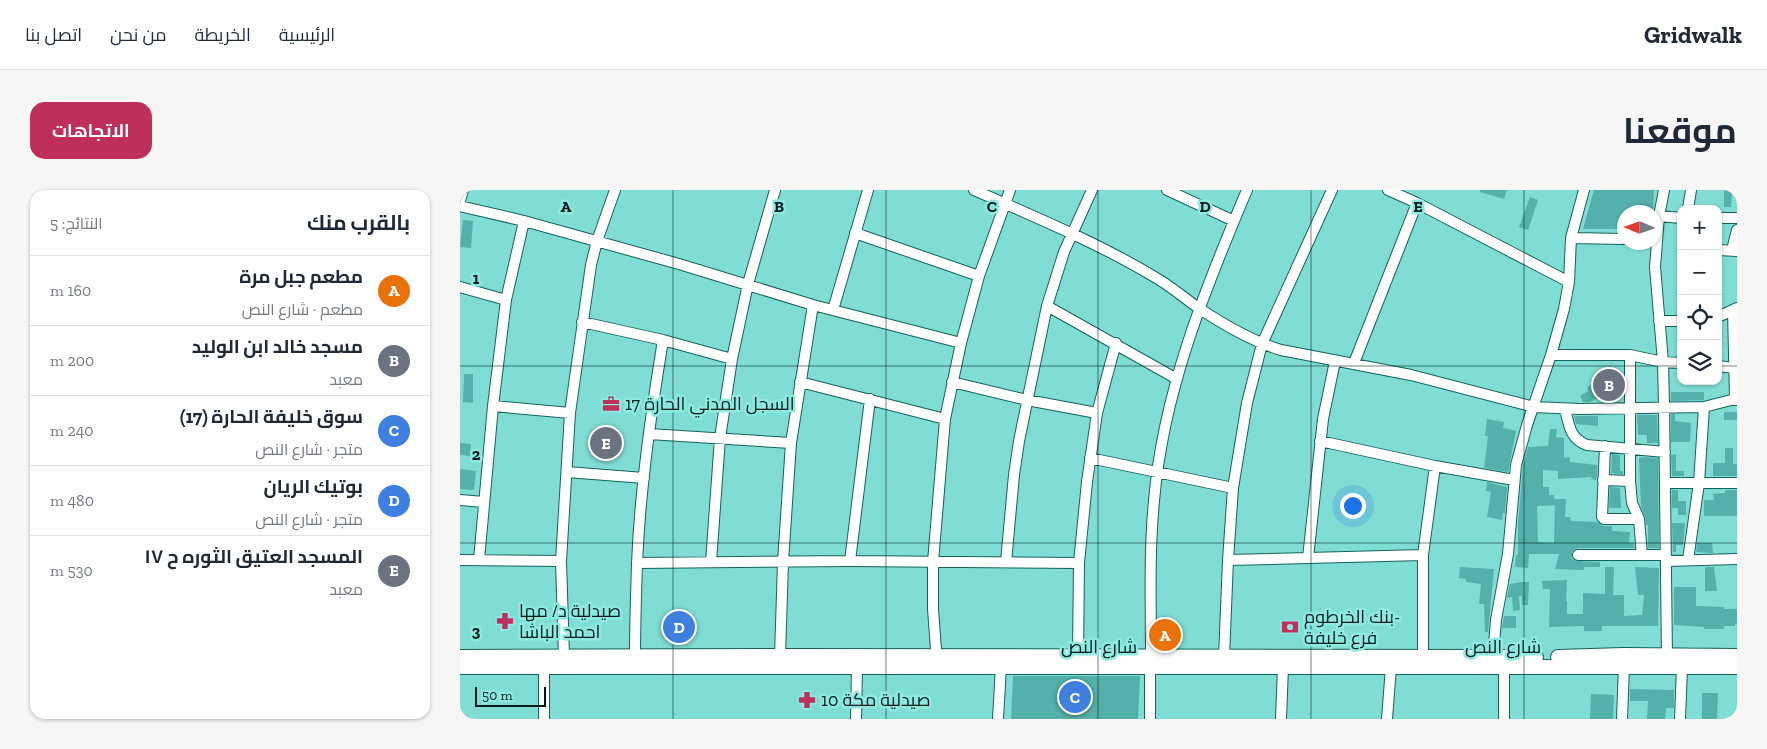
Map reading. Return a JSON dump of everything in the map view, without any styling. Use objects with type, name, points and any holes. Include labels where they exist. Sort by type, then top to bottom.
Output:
[{"type":"main road","name":"شارع النص","points":[[460,657],[780,656],[937,661],[1000,666],[1151,661],[1224,656],[1367,662],[1391,667],[1500,660],[1737,656]]},
{"type":"main road","name":"شارع النص","points":[[460,667],[857,667],[937,661],[1078,656],[1284,667],[1367,662],[1423,656],[1624,666],[1737,667]]},
{"type":"street","points":[[460,201],[463,190]]},
{"type":"street","points":[[564,657],[562,561],[570,413],[588,283],[597,241],[614,190]]},
{"type":"street","points":[[711,562],[720,438],[732,359],[748,284],[775,190]]},
{"type":"street","points":[[833,310],[868,190]]},
{"type":"street","points":[[974,190],[1072,234],[1156,277],[1199,308],[1262,344],[1281,350],[1411,375],[1534,407],[1565,409],[1664,406],[1704,407],[1736,400],[1734,368],[1735,309],[1722,315]]},
{"type":"street","points":[[937,661],[932,609],[933,562],[946,419],[961,343],[979,276],[1010,190]]},
{"type":"street","points":[[1006,562],[1014,475],[1027,400],[1047,306],[1055,278],[1072,234],[1092,190]]},
{"type":"street","points":[[1150,719],[1151,546],[1157,473],[1167,416],[1199,308],[1247,190]]},
{"type":"street","points":[[1224,656],[1233,488],[1247,403],[1262,344],[1332,190]]},
{"type":"street","points":[[1388,190],[1412,197],[1568,282]]},
{"type":"street","points":[[1504,719],[1496,620],[1508,554],[1514,480],[1521,445],[1551,354],[1565,304],[1571,238],[1584,190]]},
{"type":"street","points":[[1662,205],[1664,190]]},
{"type":"street","points":[[1689,205],[1691,190]]},
{"type":"street","points":[[1173,191],[1234,221]]},
{"type":"street","points":[[1354,363],[1412,197]]},
{"type":"street","points":[[460,206],[524,221],[748,284],[813,305],[961,343]]},
{"type":"street","points":[[1662,216],[1677,218]]},
{"type":"street","points":[[1722,218],[1737,218]]},
{"type":"street","points":[[479,560],[493,406],[506,300],[524,221]]},
{"type":"street","points":[[1722,250],[1735,251],[1737,230]]},
{"type":"street","points":[[855,233],[979,276]]},
{"type":"street","points":[[1571,238],[1617,239]]},
{"type":"street","points":[[1656,250],[1656,283],[1664,406],[1667,656]]},
{"type":"street","points":[[460,287],[506,300]]},
{"type":"street","points":[[780,656],[783,562],[791,443],[813,305]]},
{"type":"street","points":[[1047,306],[1177,379]]},
{"type":"street","points":[[1659,321],[1677,321]]},
{"type":"street","points":[[582,322],[664,340],[732,359]]},
{"type":"street","points":[[635,656],[637,563],[644,478],[664,340]]},
{"type":"street","points":[[1078,656],[1079,563],[1085,495],[1097,413],[1116,344]]},
{"type":"street","points":[[1551,354],[1630,355],[1662,362],[1677,363]]},
{"type":"street","points":[[1630,355],[1630,481],[1632,503],[1639,519],[1642,555]]},
{"type":"street","points":[[1308,558],[1320,441],[1335,361]]},
{"type":"street","points":[[1722,366],[1734,368]]},
{"type":"street","points":[[800,382],[946,419]]},
{"type":"street","points":[[952,382],[1027,400],[1097,413]]},
{"type":"street","points":[[850,561],[870,399]]},
{"type":"street","points":[[493,406],[570,413]]},
{"type":"street","points":[[1688,560],[1699,483],[1704,407]]},
{"type":"street","points":[[1565,409],[1570,431],[1576,439],[1588,445],[1665,452]]},
{"type":"street","points":[[649,434],[791,443]]},
{"type":"street","points":[[1320,441],[1435,466],[1514,480]]},
{"type":"street","points":[[1605,446],[1603,518],[1639,519]]},
{"type":"street","points":[[1090,458],[1233,488]]},
{"type":"street","points":[[1423,656],[1423,555],[1435,466]]},
{"type":"street","points":[[567,472],[644,478]]},
{"type":"street","points":[[1603,480],[1630,481]]},
{"type":"street","points":[[1665,483],[1737,483]]},
{"type":"street","points":[[460,500],[484,502]]},
{"type":"street","points":[[1228,560],[1423,555]]},
{"type":"street","points":[[1578,555],[1642,555],[1688,560],[1737,559]]},
{"type":"street","points":[[460,560],[562,561]]},
{"type":"street","points":[[637,563],[850,561],[1079,563]]},
{"type":"street","points":[[998,719],[1000,666]]},
{"type":"street","points":[[1622,719],[1624,666]]},
{"type":"street","points":[[544,667],[544,719]]},
{"type":"street","points":[[856,719],[857,667]]},
{"type":"street","points":[[1281,719],[1284,667]]},
{"type":"street","points":[[1387,719],[1391,667]]},
{"type":"street","points":[[1680,719],[1682,667]]},
{"type":"building","points":[[1480,190],[1507,190],[1504,199],[1480,192]]},
{"type":"building","points":[[1594,190],[1654,190],[1653,205],[1617,205],[1617,229],[1583,229]]},
{"type":"building","points":[[1724,190],[1732,190],[1731,207],[1724,207]]},
{"type":"building","points":[[1530,197],[1538,200],[1528,230],[1519,227]]},
{"type":"building","points":[[463,220],[473,221],[471,248],[460,247]]},
{"type":"building","points":[[1611,366],[1621,387],[1590,402],[1583,402],[1580,396],[1588,391],[1587,387],[1598,382],[1594,374]]},
{"type":"building","points":[[464,374],[473,374],[473,403],[463,402]]},
{"type":"building","points":[[1671,392],[1704,392],[1704,400],[1671,401]]},
{"type":"building","points":[[1724,412],[1737,412],[1737,420],[1724,420]]},
{"type":"building","points":[[1671,414],[1675,414],[1675,421],[1691,423],[1690,442],[1671,442]]},
{"type":"building","points":[[1637,415],[1657,415],[1658,443],[1647,443],[1647,435],[1638,435]]},
{"type":"building","points":[[1574,416],[1598,416],[1598,426],[1576,424]]},
{"type":"building","points":[[1487,419],[1504,422],[1503,428],[1516,431],[1508,472],[1484,468],[1488,436],[1485,436]]},
{"type":"building","points":[[1550,429],[1557,429],[1556,437],[1564,438],[1564,458],[1570,457],[1570,462],[1597,465],[1596,480],[1591,479],[1592,477],[1558,479],[1558,471],[1543,470],[1543,487],[1549,487],[1549,495],[1554,495],[1555,504],[1555,499],[1566,499],[1565,517],[1570,517],[1571,521],[1598,522],[1603,526],[1612,526],[1612,531],[1630,532],[1629,543],[1634,543],[1635,548],[1578,548],[1572,552],[1572,558],[1575,561],[1600,562],[1600,567],[1584,567],[1584,570],[1555,569],[1559,554],[1529,554],[1528,568],[1515,567],[1516,555],[1518,555],[1518,524],[1523,466],[1528,447],[1548,446]],"holes":[[[1555,505],[1554,543],[1538,542],[1537,506]]]},
{"type":"building","points":[[460,443],[471,444],[470,456],[460,455]]},
{"type":"building","points":[[1725,448],[1733,448],[1733,464],[1737,464],[1737,476],[1713,476],[1713,463],[1725,463]]},
{"type":"building","points":[[1612,454],[1620,455],[1620,471],[1623,471],[1623,474],[1611,473]]},
{"type":"building","points":[[1676,454],[1676,471],[1684,471],[1684,476],[1672,476],[1671,455]]},
{"type":"building","points":[[1639,458],[1658,458],[1659,548],[1648,548],[1648,525],[1646,525],[1641,507]]},
{"type":"building","points":[[460,469],[476,471],[474,490],[460,489]]},
{"type":"building","points":[[1487,482],[1507,487],[1505,513],[1503,513],[1502,520],[1487,517],[1491,492],[1486,491]]},
{"type":"building","points":[[1610,487],[1620,488],[1621,508],[1609,508]]},
{"type":"building","points":[[1672,490],[1678,490],[1678,501],[1686,501],[1686,515],[1678,515],[1678,508],[1672,508]]},
{"type":"building","points":[[1725,490],[1737,490],[1737,516],[1704,516],[1704,500],[1714,500],[1713,494],[1725,493]]},
{"type":"building","points":[[1672,523],[1685,523],[1683,545],[1676,545],[1676,552],[1673,552]]},
{"type":"building","points":[[1697,543],[1712,543],[1713,553],[1696,552]]},
{"type":"building","points":[[1460,567],[1494,569],[1488,632],[1485,632],[1484,604],[1479,604],[1481,584],[1466,582],[1466,579],[1459,578]]},
{"type":"building","points":[[1605,567],[1614,567],[1613,595],[1624,595],[1624,616],[1642,615],[1644,595],[1638,595],[1635,567],[1659,568],[1658,626],[1602,626],[1602,631],[1584,631],[1584,626],[1549,627],[1550,590],[1543,589],[1542,581],[1567,580],[1567,614],[1583,614],[1583,593],[1605,594]]},
{"type":"building","points":[[1705,567],[1714,567],[1717,591],[1705,591]]},
{"type":"building","points":[[1529,582],[1528,605],[1522,605],[1522,596],[1519,596],[1520,610],[1513,611],[1512,597],[1507,598],[1510,584]]},
{"type":"building","points":[[1674,587],[1696,587],[1696,606],[1737,609],[1737,624],[1735,626],[1724,626],[1724,629],[1704,629],[1704,627],[1674,625]]},
{"type":"building","points":[[1504,616],[1516,616],[1516,628],[1502,628]]},
{"type":"building","points":[[1013,676],[1140,676],[1138,719],[1011,719]]},
{"type":"building","points":[[1630,689],[1674,690],[1674,708],[1666,708],[1665,719],[1647,719],[1648,701],[1630,701]]},
{"type":"building","points":[[1702,693],[1718,693],[1717,719],[1702,719]]},
{"type":"building","points":[[1591,694],[1614,695],[1613,719],[1590,719]]},
{"type":"place","name":"مسجد خالد ابن الوليد","points":[[1609,385]]},
{"type":"place","name":"السجل المدني الحارة 17","points":[[611,404]]},
{"type":"place","name":"المسجد العتيق الثوره ح ١٧","points":[[606,443]]},
{"type":"place","name":"صيدلية د/ مها احمد الباشا","points":[[505,621]]},
{"type":"place","name":"بوتيك الريان","points":[[679,627]]},
{"type":"place","name":"بنك الخرطوم- فرع خليفة","points":[[1290,627]]},
{"type":"place","name":"مطعم جبل مرة","points":[[1165,635]]},
{"type":"place","name":"سوق خليفة الحارة (17)","points":[[1075,697]]},
{"type":"place","name":"صيدلية مكة 10","points":[[807,700]]}]
